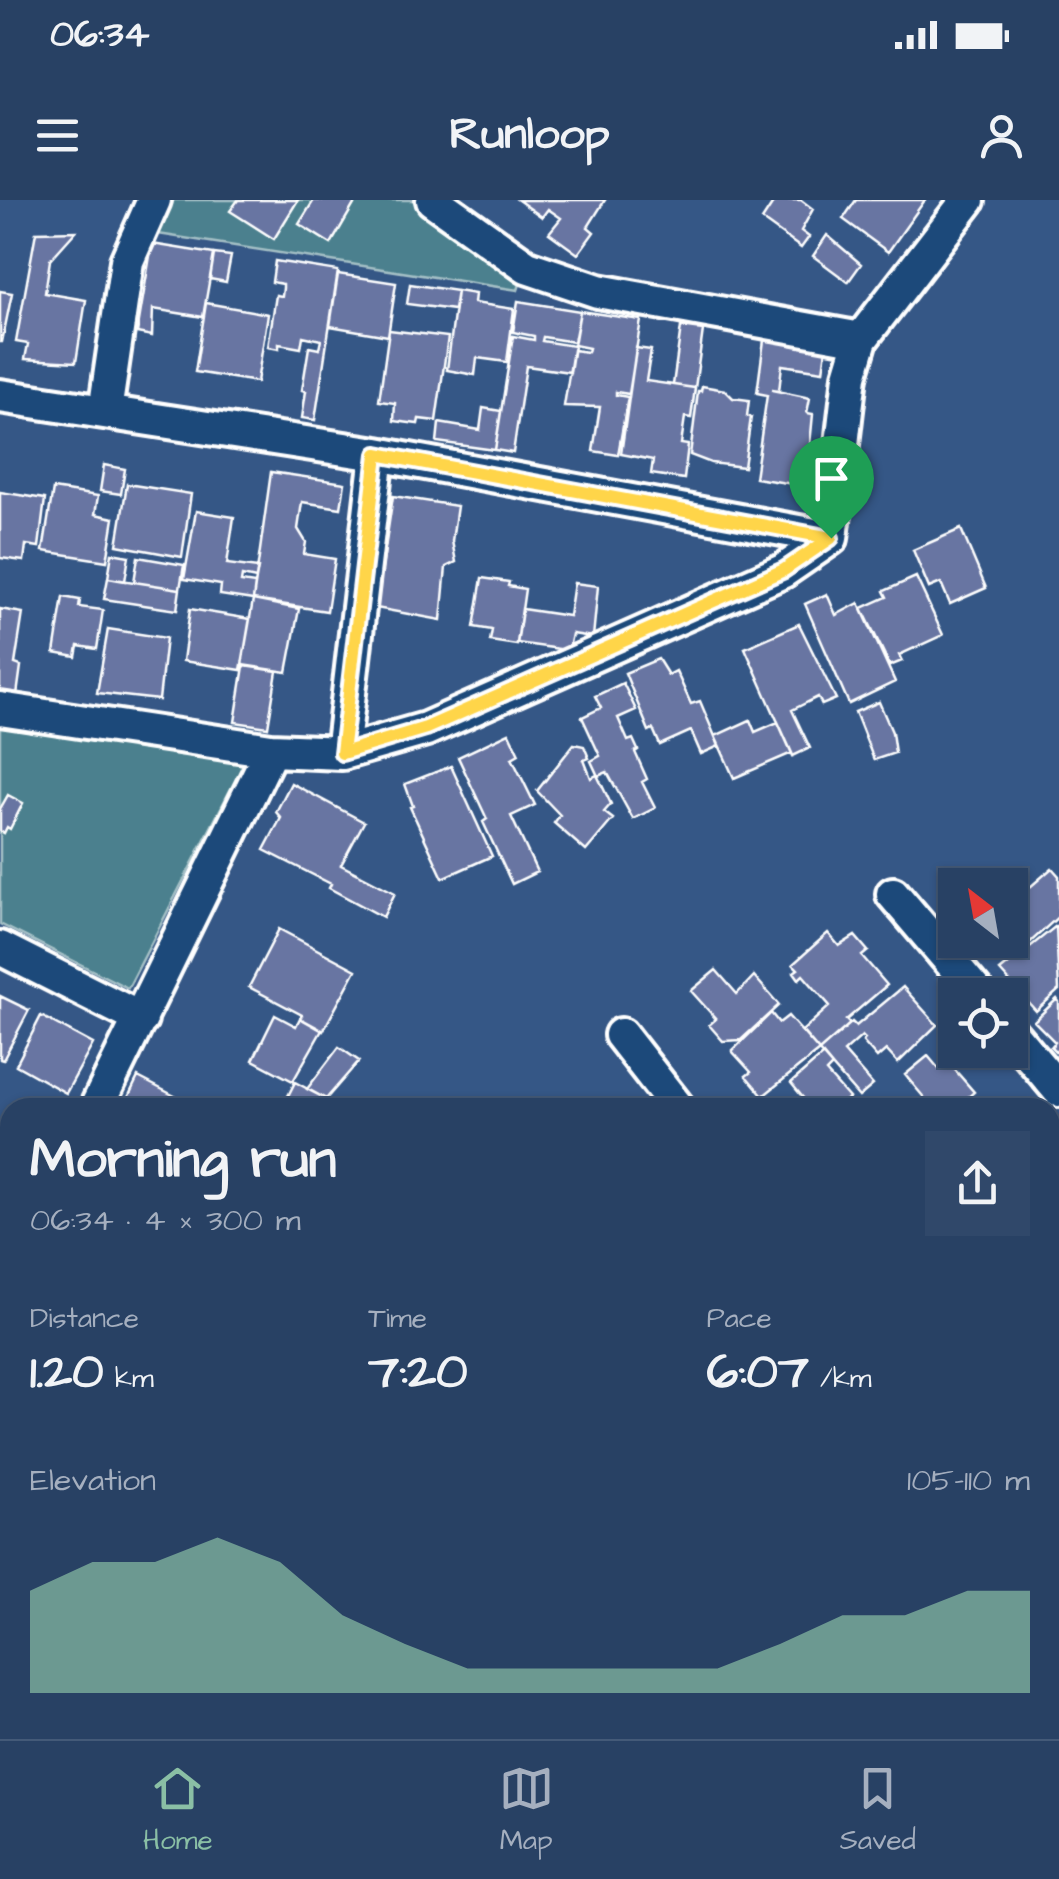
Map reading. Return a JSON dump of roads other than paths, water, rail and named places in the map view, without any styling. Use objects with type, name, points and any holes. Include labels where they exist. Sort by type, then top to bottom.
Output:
[{"type":"street","points":[[105,412],[127,261],[154,200]]},
{"type":"street","points":[[432,200],[527,267],[557,279],[598,291],[861,339]]},
{"type":"street","points":[[0,709],[271,750],[342,753],[426,728],[784,570],[831,538],[850,376],[861,339],[968,200]]},
{"type":"street","points":[[0,396],[377,454],[831,538]]},
{"type":"street","points":[[342,753],[377,454]]},
{"type":"street","points":[[101,1098],[271,750]]},
{"type":"street","points":[[893,894],[965,978]]},
{"type":"street","points":[[0,948],[141,1019]]},
{"type":"street","points":[[621,1035],[670,1098]]},
{"type":"street","points":[[1028,1053],[1059,1090]]}]
